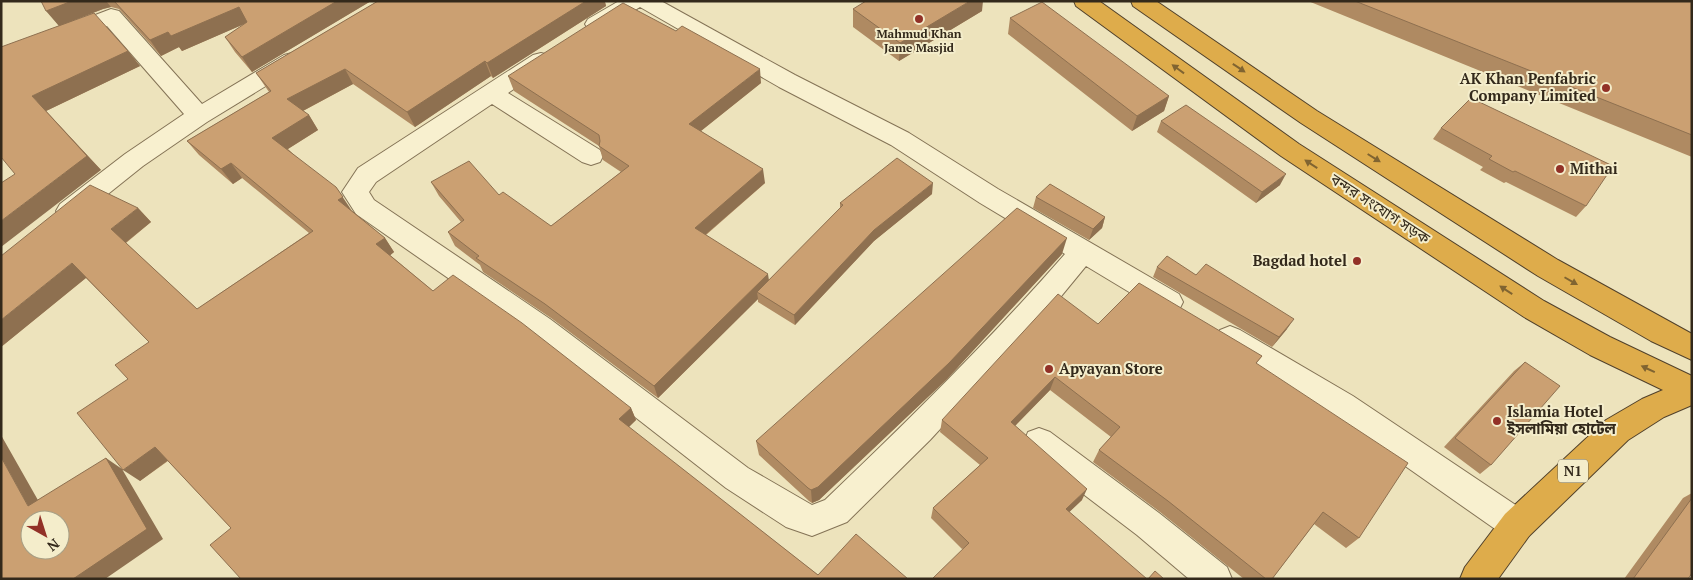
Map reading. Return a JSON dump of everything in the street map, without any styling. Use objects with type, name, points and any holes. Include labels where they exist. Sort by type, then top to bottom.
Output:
[{"type":"highway","name":"বন্দর সংযোগ সড়ক","points":[[1084,1],[1290,150],[1534,309],[1600,346],[1692,390]]},
{"type":"highway","points":[[1141,1],[1309,117],[1540,263],[1662,333],[1692,348]]},
{"type":"highway","name":"N1","points":[[1477,579],[1517,525],[1617,430],[1653,408],[1692,390]]},
{"type":"street","points":[[1,59],[111,16],[120,5],[129,1]]},
{"type":"street","points":[[636,1],[568,41],[367,176],[355,192],[365,207],[540,327],[737,478],[797,516],[812,520],[836,511],[919,430],[1040,303],[1083,251]]},
{"type":"street","points":[[644,1],[787,81],[900,139],[989,196],[1342,405],[1517,525]]},
{"type":"street","points":[[111,16],[198,116]]},
{"type":"street","points":[[51,226],[134,160],[198,116],[307,51]]},
{"type":"street","points":[[492,93],[591,156]]},
{"type":"street","points":[[1039,442],[1148,524],[1215,579]]},
{"type":"building","points":[[41,1],[72,1],[46,11]]},
{"type":"building","points":[[114,1],[337,1],[242,57],[225,37],[247,22],[239,7],[171,36],[168,32],[150,40]]},
{"type":"building","points":[[378,1],[586,1],[487,63],[485,61],[407,112],[345,69],[287,99],[309,115],[272,138],[336,187],[343,197],[338,200],[385,238],[376,244],[433,291],[453,275],[522,323],[631,408],[619,419],[818,575],[856,534],[908,579],[241,579],[210,545],[231,528],[155,447],[123,470],[77,413],[128,379],[115,365],[149,342],[72,263],[1,320],[1,256],[90,185],[138,208],[111,229],[197,309],[313,231],[231,163],[221,169],[187,141],[271,91],[256,73]]},
{"type":"building","points":[[866,1],[970,1],[900,43],[853,9]]},
{"type":"building","name":"AK Khan Penfabric Company Limited","points":[[1355,1],[1692,1],[1692,135]]},
{"type":"building","points":[[1042,2],[1169,96],[1137,116],[1010,18]]},
{"type":"building","points":[[623,3],[676,31],[682,26],[760,69],[689,124],[763,169],[695,228],[768,274],[654,386],[545,304],[476,258],[479,256],[448,232],[464,220],[431,182],[469,161],[499,195],[503,192],[551,226],[629,166],[599,146],[599,135],[508,76]]},
{"type":"building","points":[[94,13],[128,51],[32,96],[87,156],[1,221],[1,183],[15,174],[1,157],[1,47]]},
{"type":"building","points":[[1471,98],[1613,166],[1586,206],[1515,171],[1513,172],[1489,159],[1492,156],[1441,128]]},
{"type":"building","points":[[1186,105],[1286,174],[1262,192],[1161,121]]},
{"type":"building","points":[[897,158],[933,183],[874,230],[794,315],[757,292],[843,205],[840,203]]},
{"type":"building","points":[[1050,184],[1105,217],[1093,229],[1036,197]]},
{"type":"building","points":[[1017,208],[1067,238],[949,363],[818,487],[811,490],[808,488],[756,441]]},
{"type":"building","points":[[1167,256],[1196,275],[1206,264],[1294,319],[1279,337],[1157,267]]},
{"type":"building","points":[[1139,283],[1262,356],[1256,363],[1408,463],[1359,538],[1323,512],[1272,579],[1266,579],[1168,501],[1099,450],[1120,427],[1055,377],[1011,422],[1087,489],[1066,509],[1147,579],[932,579],[969,543],[933,508],[988,458],[942,420],[1058,294],[1098,324]]},
{"type":"building","name":"Islamia Hotel ইসলামিয়া হোটেল","points":[[1525,362],[1560,386],[1491,465],[1455,438]]},
{"type":"building","points":[[1,457],[28,506],[106,458],[147,529],[73,579],[1,579]]},
{"type":"building","points":[[1692,498],[1692,573],[1688,579],[1633,579]]},
{"type":"building","points":[[1155,571],[1164,579],[1148,579]]},
{"type":"place","name":"Mahmud Khan Jame Masjid","points":[[919,19]]},
{"type":"place","name":"AK Khan Penfabric Company Limited","points":[[1606,88]]},
{"type":"place","name":"Mithai","points":[[1560,169]]},
{"type":"place","name":"Bagdad hotel","points":[[1357,261]]},
{"type":"place","name":"Apyayan Store","points":[[1049,369]]},
{"type":"place","name":"Islamia Hotel ইসলামিয়া হোটেল","points":[[1497,421]]}]
